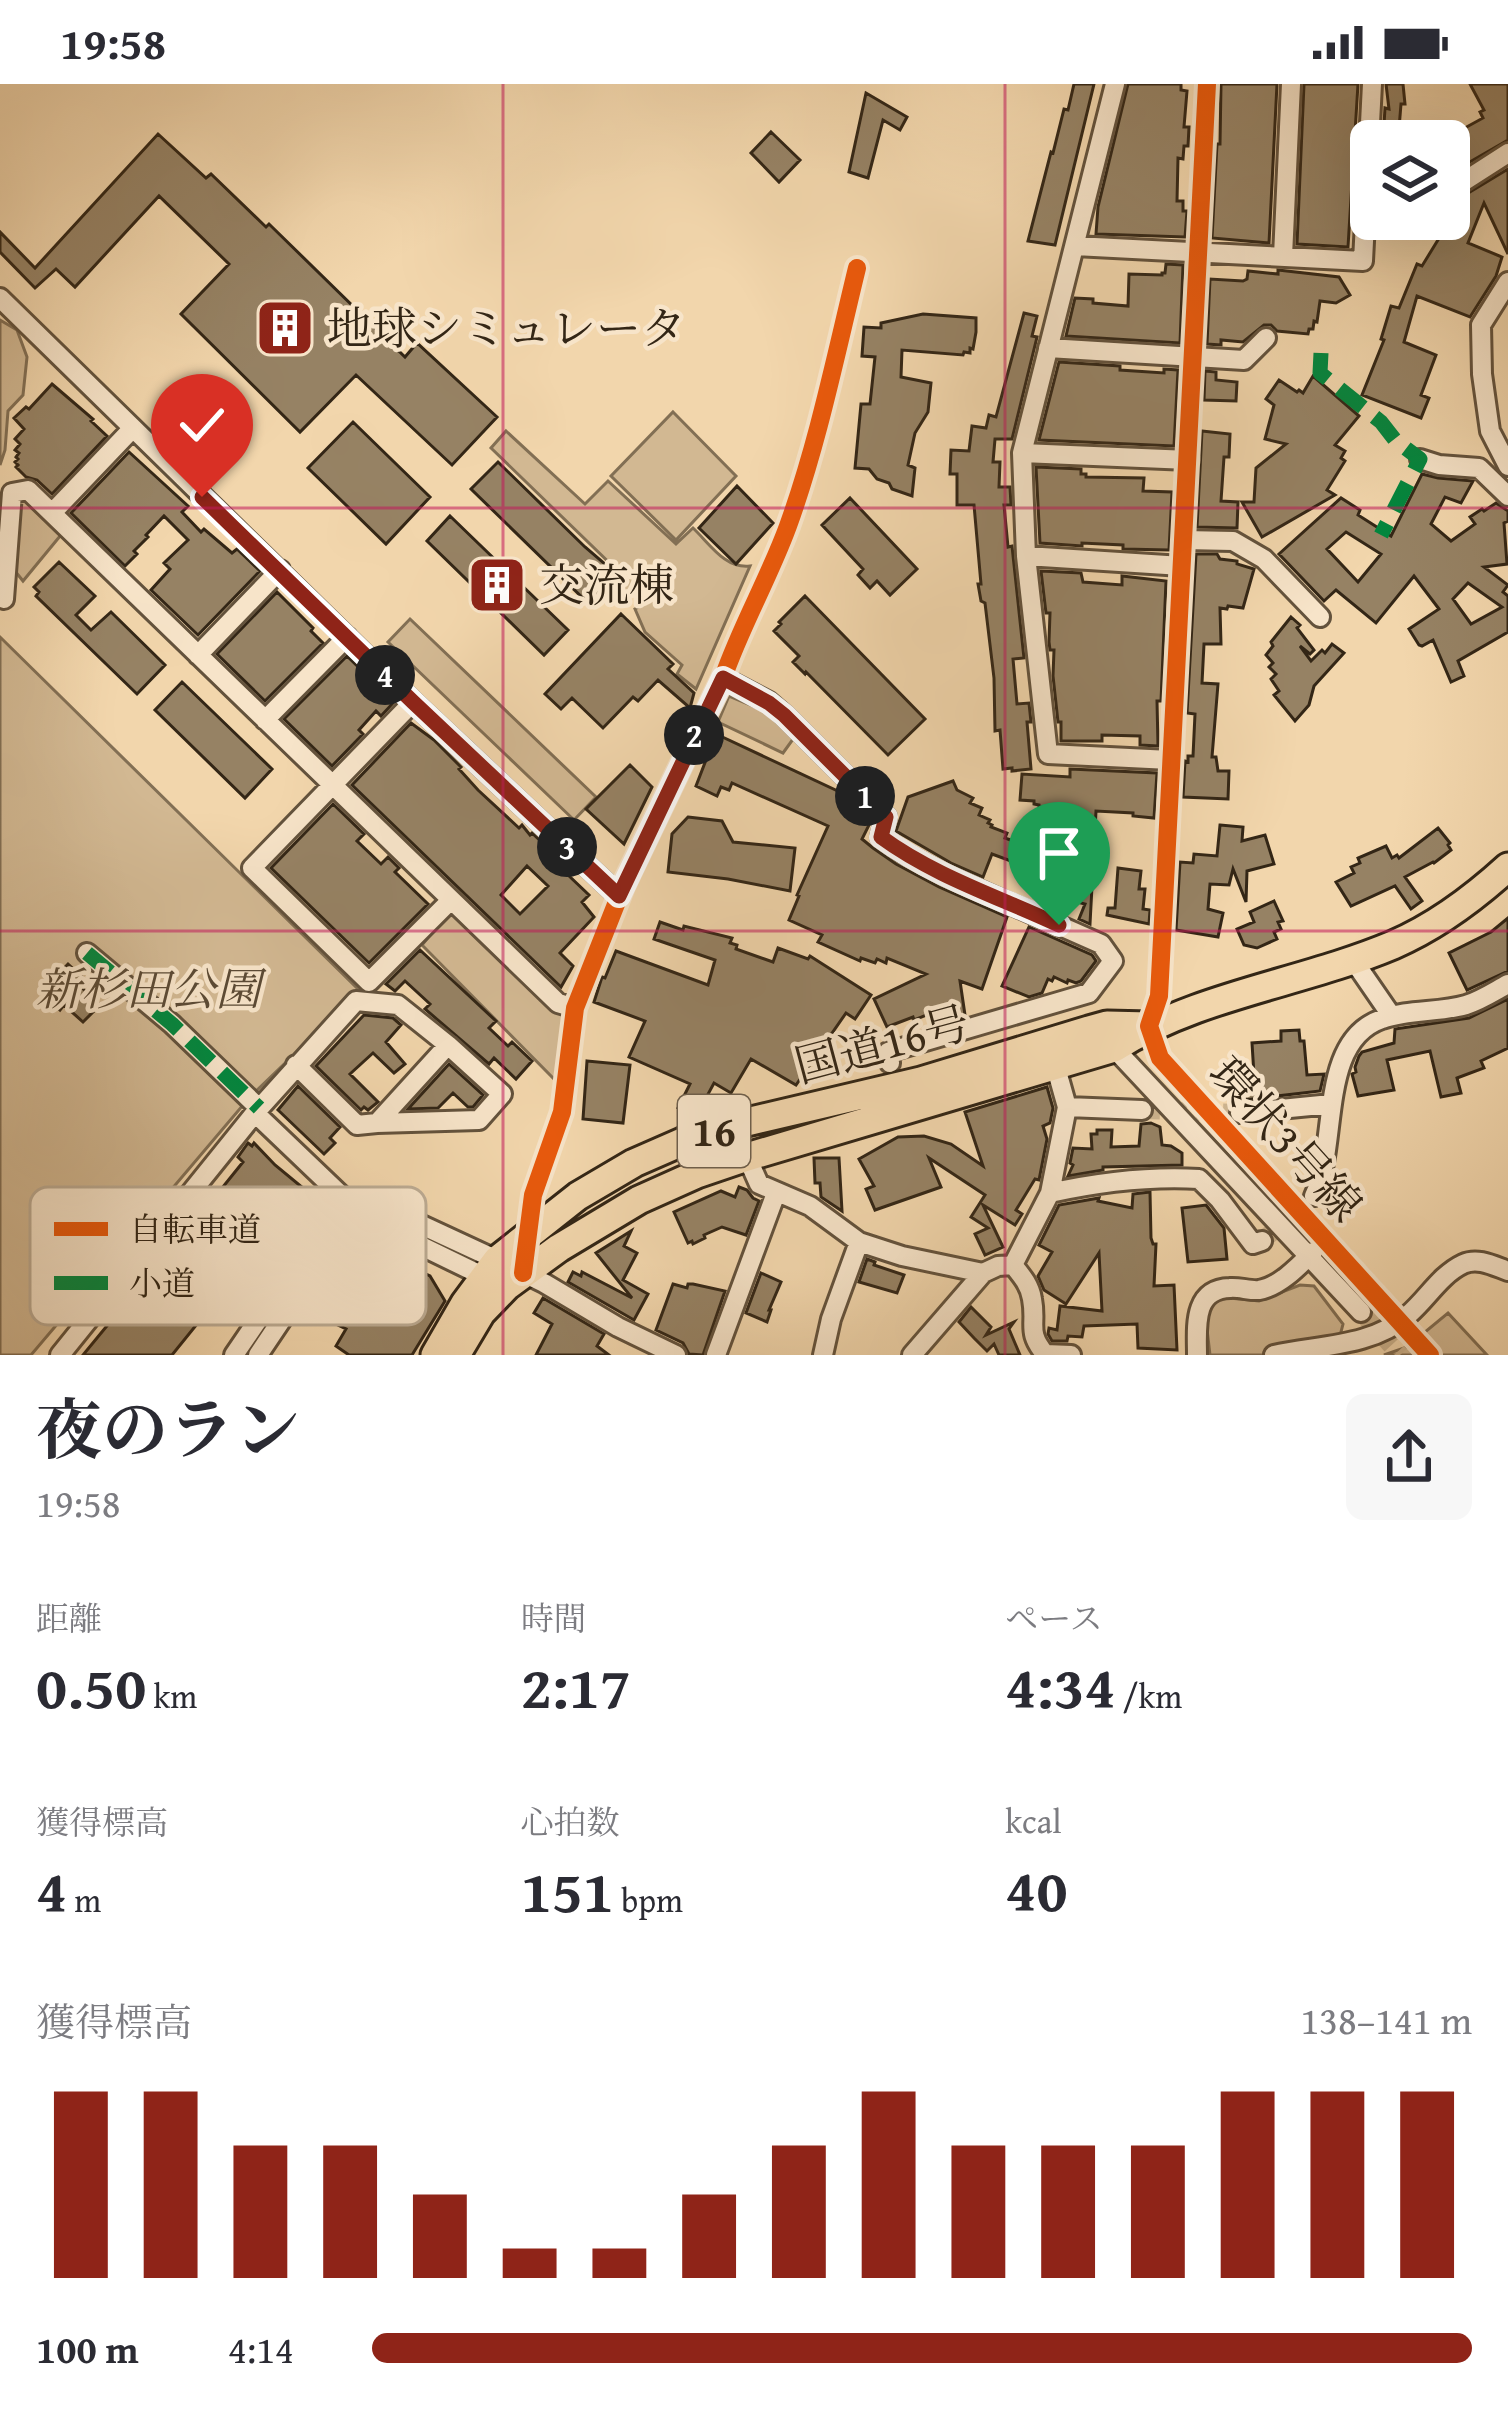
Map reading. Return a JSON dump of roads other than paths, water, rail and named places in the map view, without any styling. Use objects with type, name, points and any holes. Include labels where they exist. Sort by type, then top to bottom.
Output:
[{"type":"highway","name":"国道16号","points":[[456,1355],[481,1313],[523,1273],[638,1200],[698,1174],[1051,1053],[1355,960],[1441,919],[1508,867]]},
{"type":"highway","name":"国道16号","points":[[435,1355],[490,1268],[528,1232],[634,1162],[756,1120],[1051,1053]]},
{"type":"street","points":[[1115,84],[1022,452],[1026,556],[1048,754],[1170,760]]},
{"type":"street","points":[[1149,1026],[1159,996],[1207,84]]},
{"type":"street","points":[[1282,256],[1291,84]]},
{"type":"street","points":[[1075,246],[1363,261],[1372,84]]},
{"type":"street","points":[[1470,177],[1508,153]]},
{"type":"street","points":[[523,1273],[533,1195],[562,1112],[575,1008],[619,896],[723,678],[786,531],[806,471],[857,268]]},
{"type":"street","points":[[1508,282],[1481,326],[1490,431],[1508,466]]},
{"type":"street","points":[[0,299],[619,896]]},
{"type":"street","points":[[1048,348],[1244,360],[1266,338]]},
{"type":"street","points":[[52,514],[132,429]]},
{"type":"street","points":[[1022,452],[1189,460]]},
{"type":"street","points":[[1420,459],[1480,468],[1508,496]]},
{"type":"street","points":[[4,599],[12,493],[28,490],[558,1003],[575,1008]]},
{"type":"street","points":[[1184,540],[1233,541],[1264,559],[1320,617]]},
{"type":"street","points":[[1026,556],[1182,566]]},
{"type":"street","points":[[197,655],[280,570]]},
{"type":"street","points":[[265,720],[347,637]]},
{"type":"street","points":[[723,678],[784,715],[886,817],[881,837],[945,875],[1101,944],[1114,961],[1089,993],[888,1052],[890,1063]]},
{"type":"street","points":[[413,702],[252,868],[369,982],[451,900]]},
{"type":"street","points":[[87,953],[172,1024],[333,1187]]},
{"type":"street","points":[[1355,960],[1391,1016]]},
{"type":"street","points":[[1314,1196],[1322,1179],[1331,1104],[1349,1042],[1374,1021],[1467,1005],[1508,984]]},
{"type":"street","points":[[196,1187],[257,1111],[296,1066],[356,1001],[398,1006],[502,1094],[479,1120],[357,1125],[296,1066]]},
{"type":"street","name":"環状3号線","points":[[1149,1026],[1160,1058],[1378,1297]]},
{"type":"street","name":"環状3号線","points":[[1111,1036],[1360,1312]]},
{"type":"street","points":[[377,1123],[448,1045]]},
{"type":"street","points":[[1012,1265],[1049,1192],[1067,1107],[1051,1053]]},
{"type":"street","points":[[1240,1113],[1331,1104]]},
{"type":"street","points":[[1067,1107],[1142,1110]]},
{"type":"street","points":[[747,1157],[759,1184],[810,1206],[859,1242],[983,1273]]},
{"type":"street","points":[[1049,1192],[1105,1181],[1199,1179],[1252,1244],[1262,1240]]},
{"type":"street","points":[[716,1355],[776,1193]]},
{"type":"street","points":[[426,1232],[490,1268]]},
{"type":"street","points":[[1197,1355],[1197,1311],[1207,1296],[1222,1288],[1258,1290],[1276,1283],[1325,1240]]},
{"type":"street","points":[[824,1355],[831,1319],[859,1242]]},
{"type":"street","points":[[426,1243],[490,1268],[523,1273],[676,1355]]},
{"type":"street","points":[[1274,1355],[1334,1346],[1394,1325],[1461,1265],[1474,1261],[1508,1271]]},
{"type":"street","points":[[912,1355],[983,1273],[1012,1265]]},
{"type":"street","points":[[1012,1265],[1032,1296],[1034,1340],[1045,1354],[1071,1355]]},
{"type":"street","points":[[60,1355],[84,1325]]},
{"type":"street","points":[[234,1355],[254,1325]]},
{"type":"street","points":[[258,1355],[278,1325]]},
{"type":"tunnel","points":[[1142,1110],[1240,1113]]},
{"type":"tunnel","points":[[1262,1241],[1310,1199]]},
{"type":"tunnel","points":[[1378,1297],[1430,1355]]},
{"type":"tunnel","points":[[1361,1312],[1400,1355]]},
{"type":"place","name":"地球シミュレータ","points":[[285,328]]},
{"type":"place","name":"交流棟","points":[[497,585]]},
{"type":"park label","name":"新杉田公園","points":[[148,989]]}]
